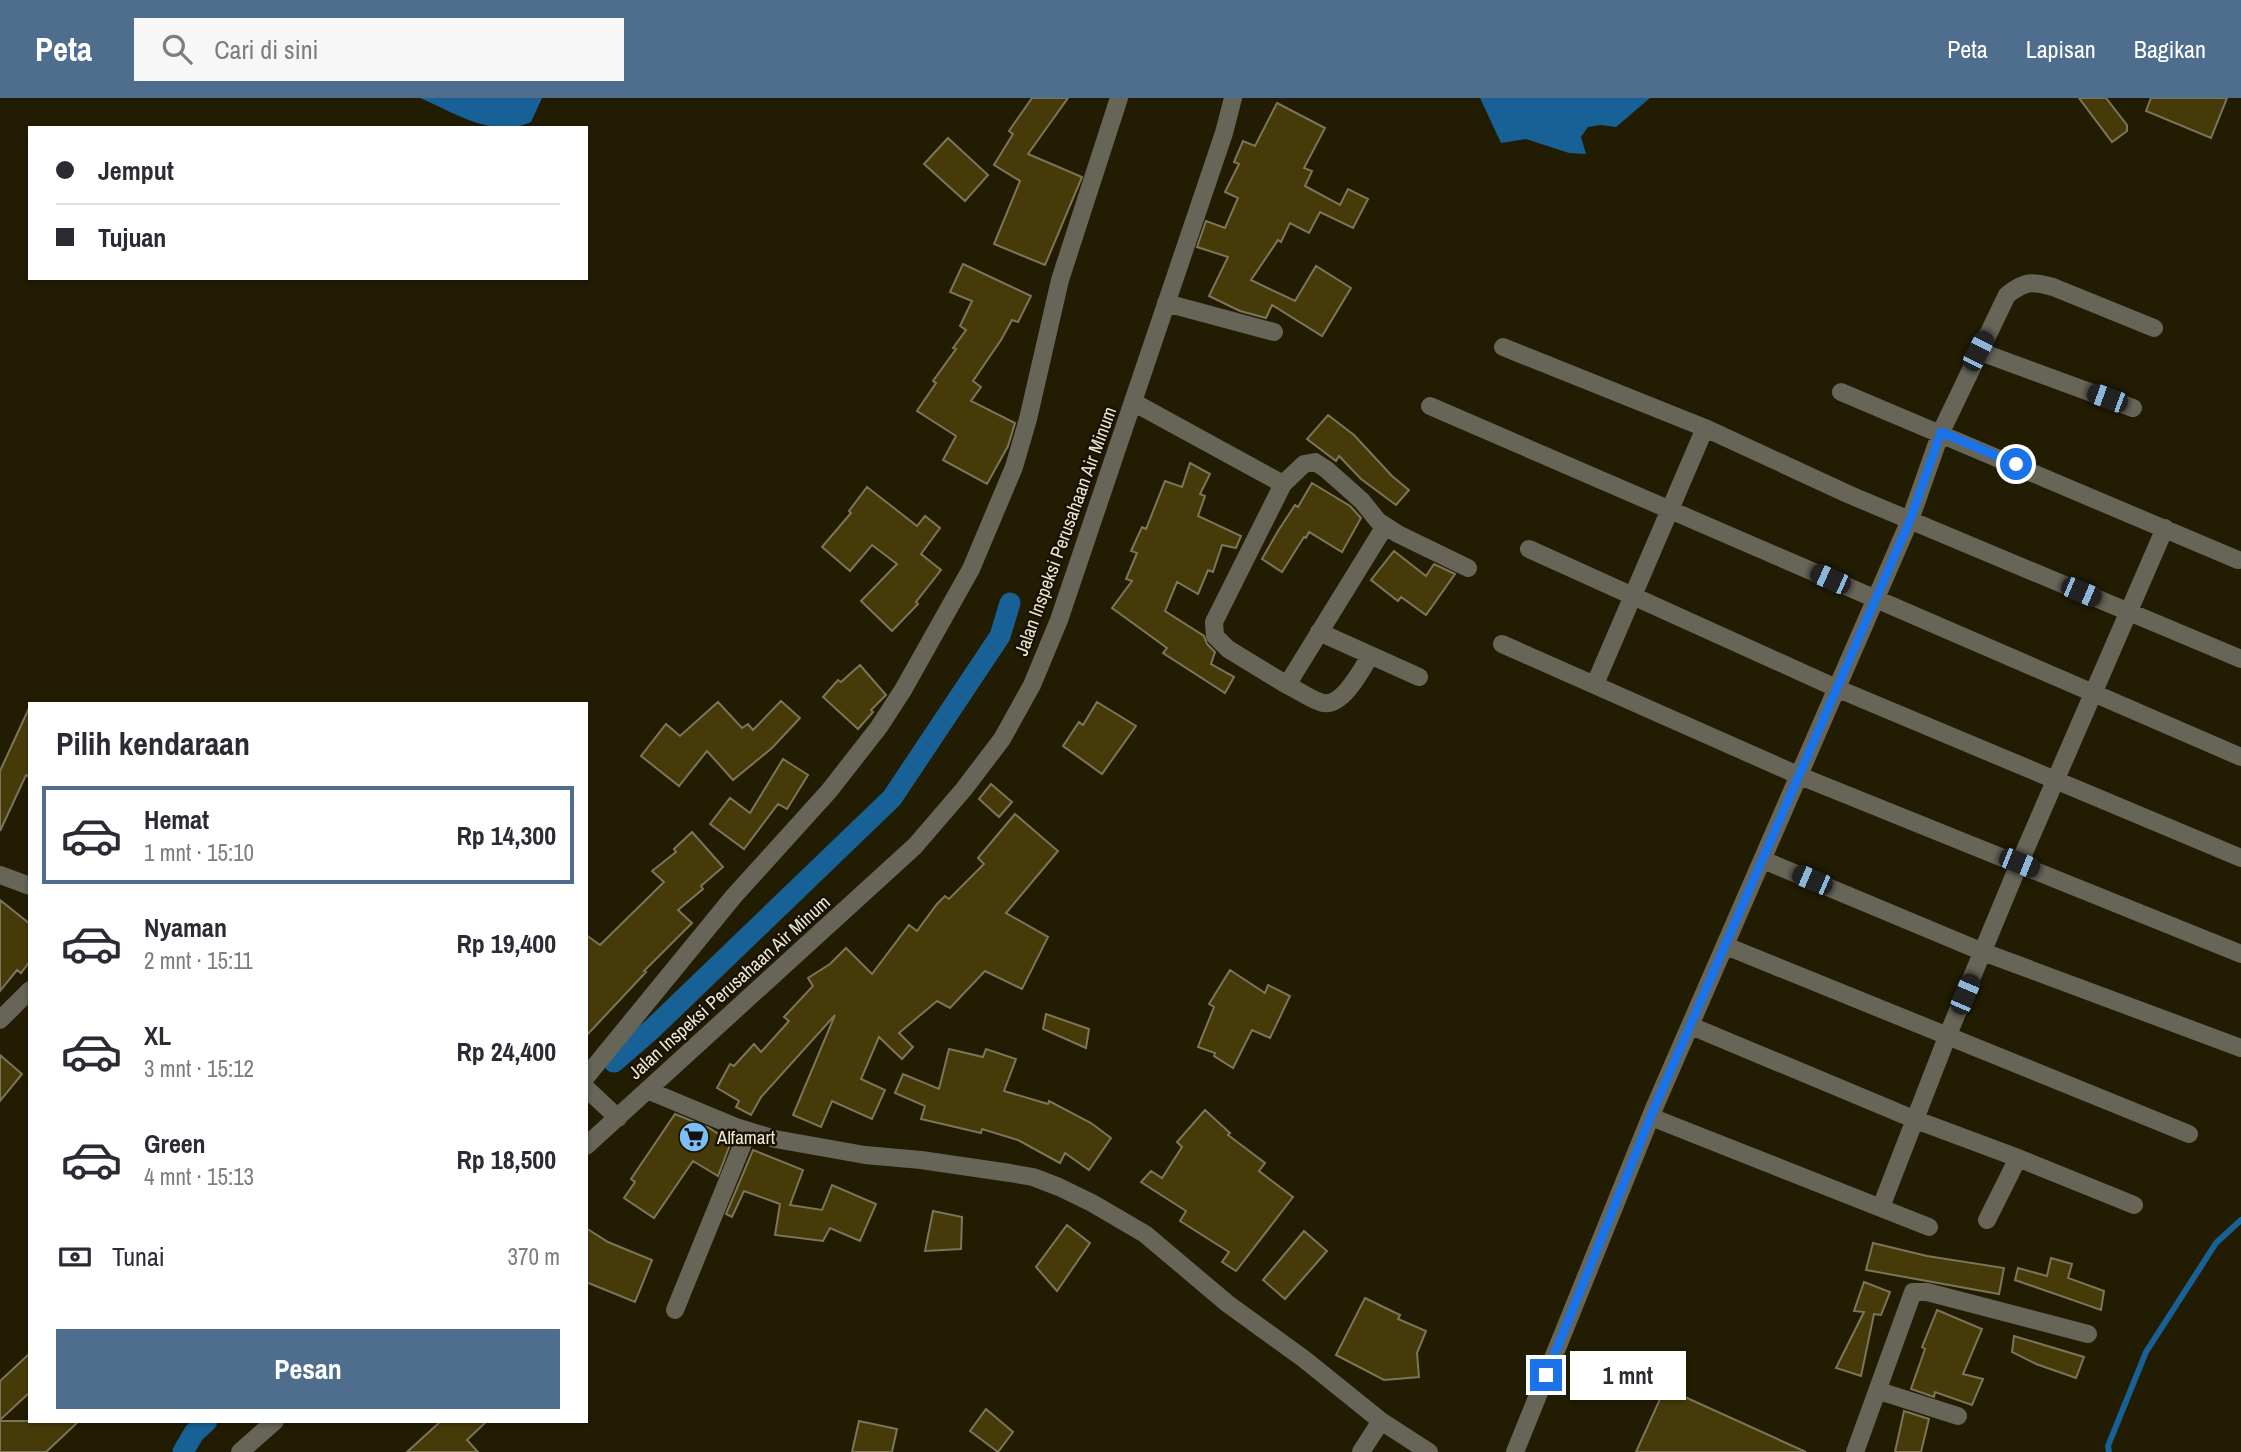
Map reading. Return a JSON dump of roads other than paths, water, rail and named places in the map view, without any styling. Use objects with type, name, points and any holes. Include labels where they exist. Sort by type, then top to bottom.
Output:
[{"type":"street","points":[[588,1075],[734,896],[829,791],[880,727],[971,569],[1013,467],[1028,419],[1060,280],[1119,98]]},
{"type":"street","name":"Jalan Inspeksi Perusahaan Air Minum","points":[[588,1144],[915,846],[1002,739],[1032,685],[1059,620],[1224,133],[1233,98]]},
{"type":"street","points":[[1515,1452],[1651,1117],[1910,520],[1941,432],[2007,295],[2020,284],[2036,282],[2154,328]]},
{"type":"street","points":[[1166,303],[1274,332]]},
{"type":"street","points":[[1503,347],[1705,428],[1910,520],[2241,659]]},
{"type":"street","points":[[1978,351],[2133,408]]},
{"type":"street","points":[[1841,392],[1941,432],[2238,560]]},
{"type":"street","points":[[1133,402],[1283,484]]},
{"type":"street","points":[[1430,406],[2241,757]]},
{"type":"street","points":[[1595,684],[1705,428]]},
{"type":"street","points":[[1370,656],[1352,685],[1340,698],[1323,703],[1287,685],[1228,649],[1214,632],[1214,622],[1283,484],[1304,464],[1315,463],[1326,469],[1385,526],[1468,568]]},
{"type":"street","points":[[1287,685],[1385,526]]},
{"type":"street","points":[[1881,1208],[1947,1037],[2054,779],[2165,528]]},
{"type":"street","points":[[1529,549],[1836,688],[2241,858]]},
{"type":"street","points":[[1319,632],[1419,677]]},
{"type":"street","points":[[1502,644],[1800,776],[2241,954]]},
{"type":"street","points":[[1763,860],[1983,952],[2241,1048]]},
{"type":"street","points":[[0,875],[28,885]]},
{"type":"street","points":[[1726,946],[2189,1135]]},
{"type":"street","points":[[0,1020],[28,992]]},
{"type":"street","points":[[1691,1026],[1916,1120],[2134,1205]]},
{"type":"street","points":[[588,1090],[618,1118]]},
{"type":"street","points":[[647,1090],[748,1131],[775,1139],[865,1155],[1010,1173],[1033,1177],[1059,1187],[1145,1234],[1228,1304],[1304,1359],[1381,1421],[1429,1452]]},
{"type":"street","points":[[1651,1117],[1929,1227]]},
{"type":"street","points":[[675,1310],[748,1131]]},
{"type":"street","points":[[1987,1220],[2018,1158]]},
{"type":"street","points":[[1856,1452],[1913,1292],[1927,1292],[2088,1334]]},
{"type":"street","points":[[1879,1391],[1958,1416]]},
{"type":"street","points":[[1361,1452],[1381,1421]]},
{"type":"street","points":[[240,1452],[273,1423]]},
{"type":"water","points":[[420,98],[542,98],[531,122],[517,126],[488,126],[460,117]]},
{"type":"water","points":[[1480,98],[1650,98],[1616,127],[1588,127],[1581,137],[1586,154],[1569,153],[1526,139],[1501,143]]},
{"type":"waterway","points":[[614,1062],[652,1029],[892,798],[1000,636],[1010,603]]},
{"type":"waterway","points":[[2109,1452],[2108,1446],[2146,1352],[2216,1243],[2241,1220]]},
{"type":"waterway","points":[[183,1452],[194,1433],[205,1423]]},
{"type":"place","name":"Alfamart","points":[[694,1137]]}]
